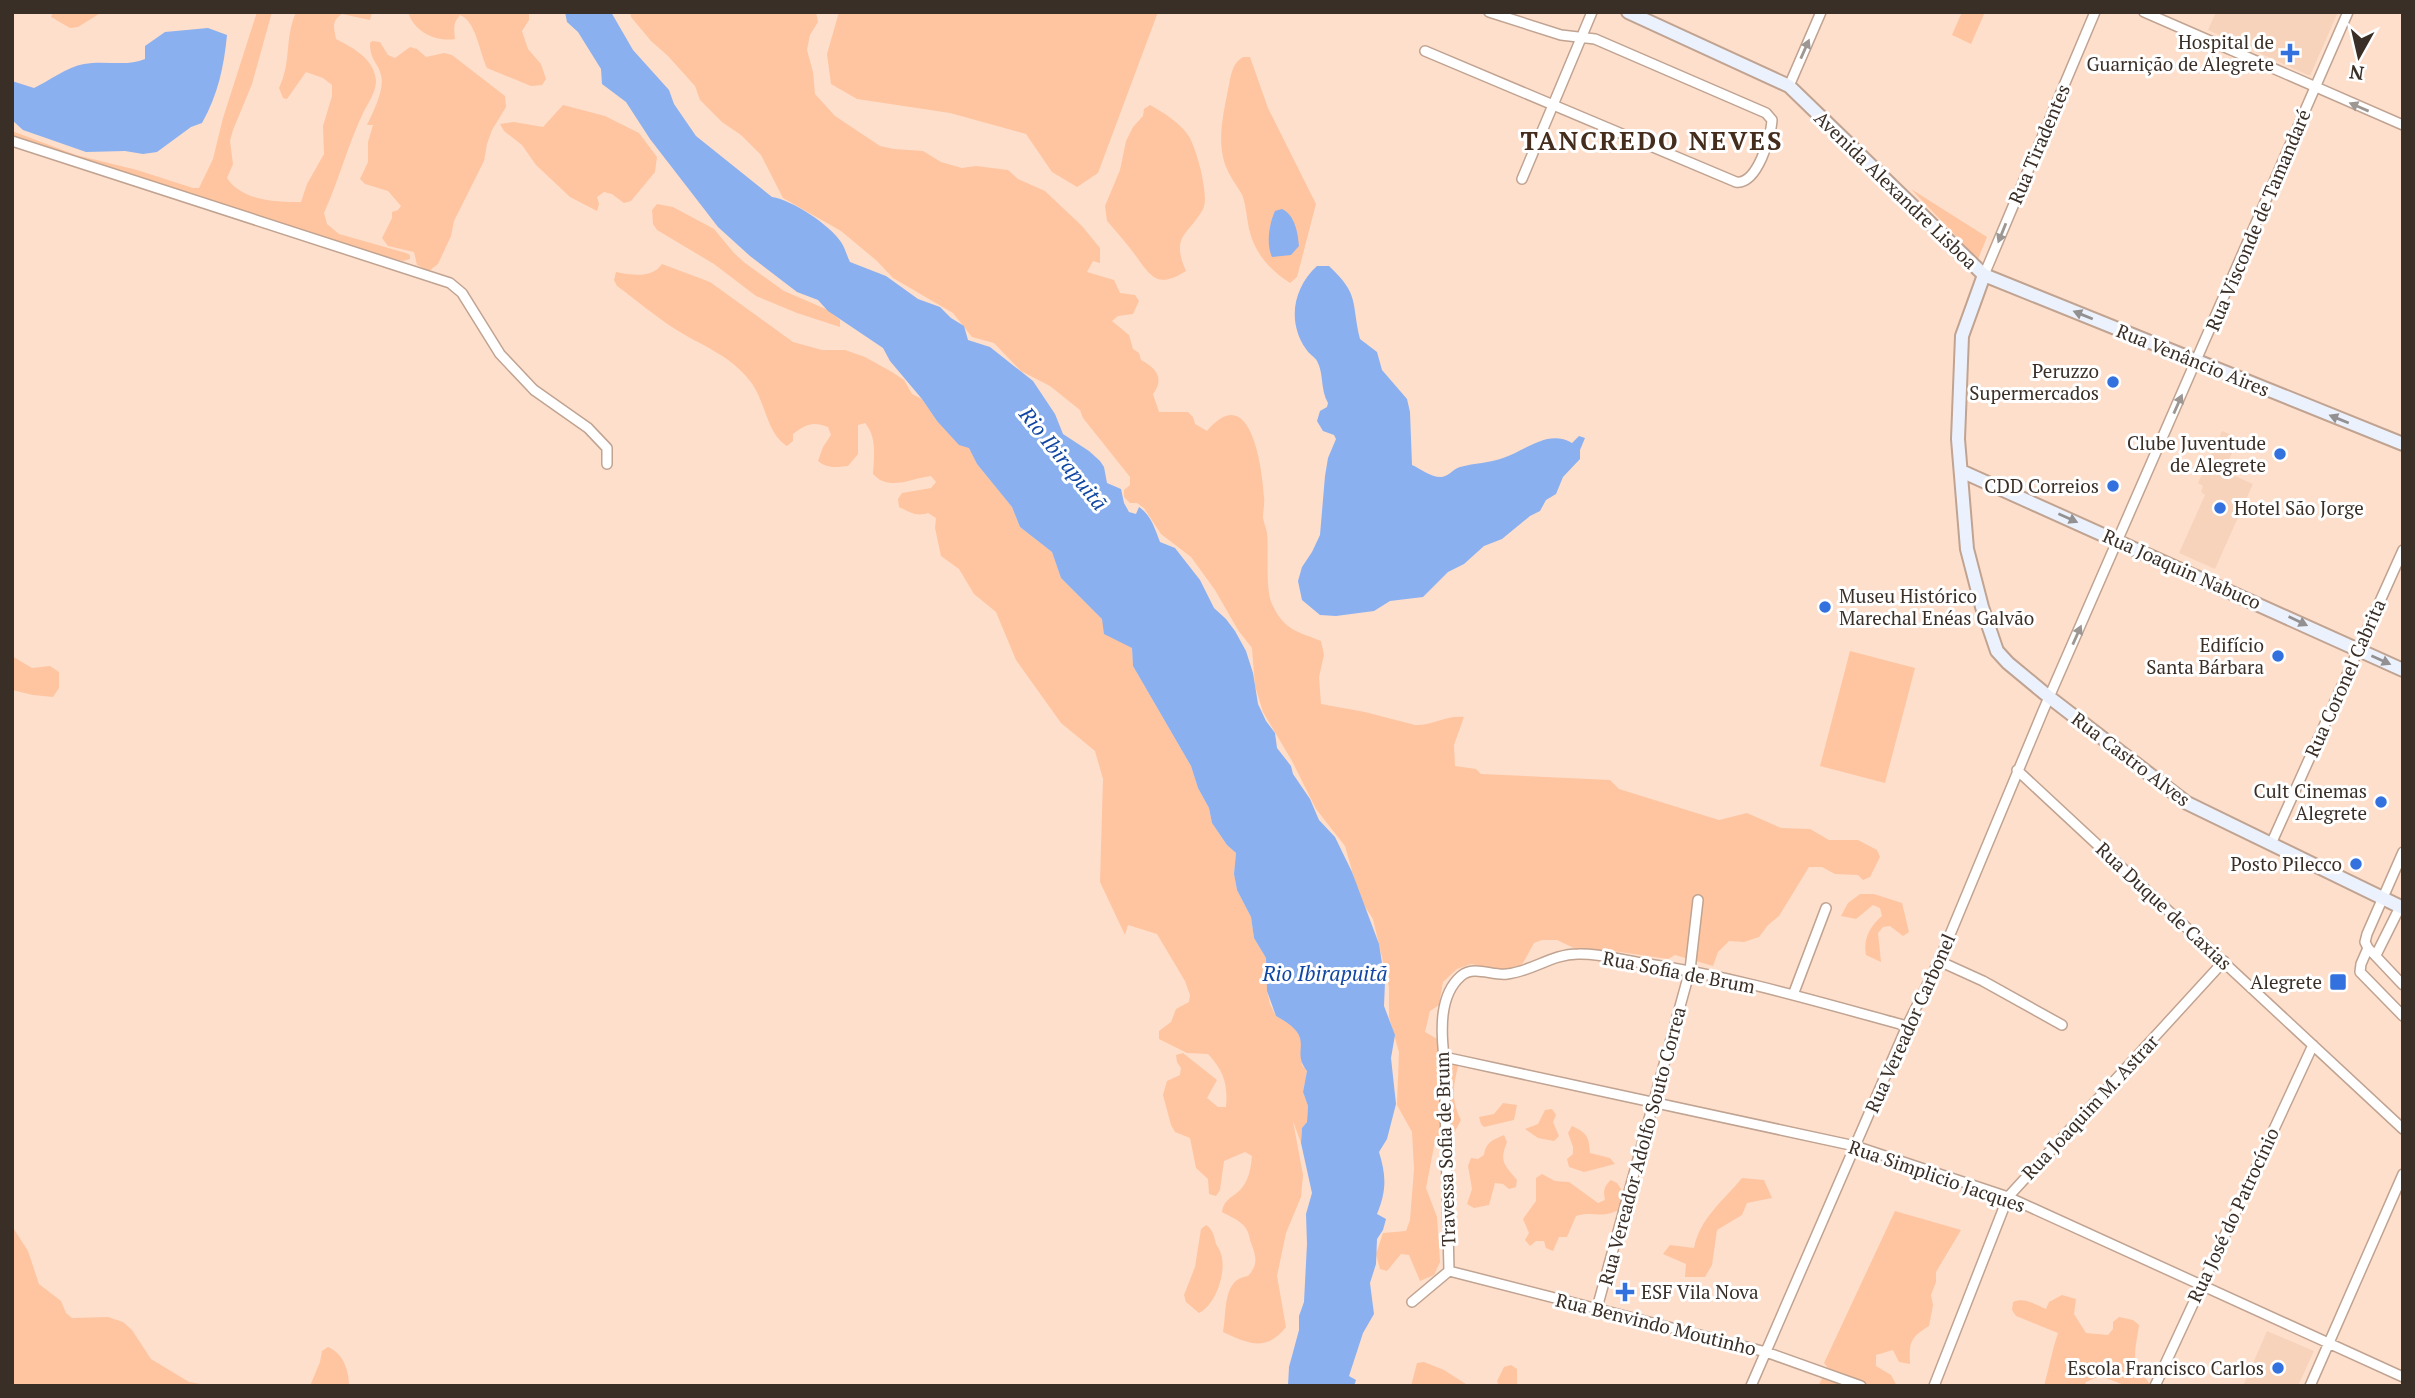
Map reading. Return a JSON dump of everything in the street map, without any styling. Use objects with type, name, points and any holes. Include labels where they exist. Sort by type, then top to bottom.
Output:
[{"type":"street","points":[[1425,51],[1736,182],[1743,183],[1750,179],[1771,134],[1772,120],[1766,113],[1595,39],[1561,35],[1489,12]]},
{"type":"street","points":[[1522,179],[1592,12]]},
{"type":"street","name":"Avenida Alexandre Lisboa","points":[[1628,12],[1789,86],[1984,275],[1962,336],[1958,439],[1968,549],[1982,607],[1997,650],[2008,663],[2049,697]]},
{"type":"street","points":[[1789,86],[1821,12]]},
{"type":"street","name":"Rua Tiradentes","points":[[1984,275],[2095,12]]},
{"type":"street","points":[[2144,12],[2403,125]]},
{"type":"street","name":"Rua Visconde de Tamandaré","points":[[2049,697],[2348,12]]},
{"type":"street","points":[[12,141],[450,283],[462,293],[499,354],[534,390],[588,428],[607,448],[607,464]]},
{"type":"street","name":"Rua Venâncio Aires","points":[[1984,275],[2403,444]]},
{"type":"street","name":"Rua Joaquin Nabuco","points":[[1961,471],[2403,670]]},
{"type":"street","name":"Rua Coronel Cabrita","points":[[2271,844],[2403,550]]},
{"type":"street","name":"Rua Vereador Carbonel","points":[[1751,1386],[1907,1026],[1939,961],[2049,697]]},
{"type":"street","name":"Rua Castro Alves","points":[[2049,697],[2187,803],[2401,907]]},
{"type":"street","name":"Rua Duque de Caxias","points":[[2017,770],[2403,1129]]},
{"type":"street","points":[[2403,852],[2367,934],[2368,948],[2360,972],[2403,1016]]},
{"type":"street","name":"Rua Vereador Adolfo Souto Correa","points":[[1597,1308],[1690,970],[1698,900]]},
{"type":"street","points":[[2376,955],[2401,907]]},
{"type":"street","points":[[1793,995],[1826,908]]},
{"type":"street","points":[[2368,948],[2403,985]]},
{"type":"street","name":"Rua Sofia de Brum","points":[[1455,982],[1464,973],[1477,970],[1505,975],[1532,969],[1558,955],[1581,954],[1690,970],[1907,1026]]},
{"type":"street","points":[[1939,961],[1983,981],[2062,1025]]},
{"type":"street","name":"Rua Joaquim M. Astrar","points":[[1934,1386],[2008,1197],[2224,961]]},
{"type":"street","name":"Travessa Sofia de Brum","points":[[1412,1301],[1449,1271],[1442,1023],[1446,1003],[1455,982]]},
{"type":"street","name":"Rua José do Patrocínio","points":[[2155,1386],[2313,1045]]},
{"type":"street","name":"Rua Simplicio Jacques","points":[[1444,1057],[1855,1146],[2008,1197],[2403,1377]]},
{"type":"street","points":[[2310,1386],[2403,1174]]},
{"type":"street","name":"Rua Benvindo Moutinho","points":[[1449,1271],[1766,1352],[1861,1386]]},
{"type":"shaded area","points":[[53,12],[102,12],[78,27],[70,28],[51,17]]},
{"type":"shaded area","points":[[257,12],[272,12],[252,84],[230,141],[233,164],[227,178],[233,186],[250,196],[301,202],[307,184],[324,154],[323,126],[332,96],[332,85],[323,78],[306,72],[287,99],[283,98],[279,88],[285,69],[292,22],[296,12],[372,12],[370,20],[342,14],[335,22],[336,39],[356,50],[367,60],[376,81],[374,93],[358,124],[324,213],[327,224],[339,234],[406,253],[410,255],[410,259],[403,261],[331,242],[12,137],[12,131],[76,155],[199,188],[213,159],[223,118]]},
{"type":"shaded area","points":[[408,12],[529,12],[529,20],[522,31],[528,49],[541,64],[546,79],[542,85],[531,86],[487,68],[470,23],[460,15],[454,26],[455,39],[448,40],[433,37],[420,30]]},
{"type":"shaded area","points":[[630,12],[816,12],[818,22],[810,35],[807,50],[815,94],[835,116],[880,146],[923,151],[941,162],[962,168],[976,166],[1008,170],[1018,179],[1045,191],[1082,226],[1100,248],[1100,263],[1093,261],[1087,272],[1114,280],[1120,293],[1135,295],[1139,301],[1133,314],[1118,316],[1112,321],[1129,335],[1133,349],[1157,374],[1157,388],[1153,394],[1159,412],[1188,412],[1195,424],[1207,431],[1222,418],[1234,415],[1243,421],[1251,433],[1263,482],[1263,518],[1267,533],[1270,597],[1277,613],[1286,624],[1321,641],[1324,655],[1319,677],[1321,704],[1415,725],[1464,717],[1454,745],[1455,766],[1476,769],[1481,774],[1610,780],[1619,789],[1719,820],[1747,813],[1781,828],[1810,829],[1829,840],[1858,840],[1877,850],[1880,857],[1870,877],[1863,880],[1858,875],[1835,874],[1822,867],[1809,867],[1779,916],[1759,937],[1744,942],[1729,941],[1718,952],[1713,966],[1675,955],[1668,959],[1606,950],[1578,950],[1557,940],[1542,940],[1534,943],[1523,963],[1517,968],[1502,970],[1471,964],[1457,969],[1443,982],[1439,1005],[1430,1011],[1425,1032],[1446,1044],[1445,1058],[1458,1066],[1454,1094],[1461,1120],[1454,1133],[1447,1133],[1441,1138],[1436,1136],[1426,1188],[1437,1217],[1440,1262],[1434,1275],[1420,1281],[1409,1255],[1401,1254],[1387,1271],[1380,1269],[1376,1254],[1383,1233],[1406,1231],[1410,1220],[1414,1169],[1412,1132],[1397,1105],[1399,1052],[1389,1017],[1389,987],[1373,919],[1360,899],[1345,846],[1316,809],[1263,712],[1255,686],[1252,648],[1191,557],[1161,534],[1144,508],[1137,503],[1130,503],[1124,497],[1124,490],[1130,485],[1130,477],[1083,418],[1080,410],[1050,386],[1021,371],[994,343],[972,337],[953,313],[893,278],[841,231],[783,198],[761,155],[700,100],[695,86],[651,41],[631,17]]},
{"type":"shaded area","points":[[839,12],[1158,12],[1098,173],[1077,187],[1052,172],[1026,134],[950,113],[857,99],[831,84],[827,54]]},
{"type":"shaded area","points":[[1962,12],[1985,12],[1971,44],[1952,35]]},
{"type":"shaded area","name":"Hospital de Guarnição de Alegrete","points":[[2216,12],[2338,12],[2310,76],[2208,30]]},
{"type":"shaded area","points":[[372,41],[380,42],[388,55],[395,58],[410,47],[426,57],[444,53],[452,55],[505,96],[506,107],[492,130],[484,161],[454,221],[451,236],[438,264],[429,271],[417,265],[414,252],[388,246],[382,238],[392,218],[392,212],[401,206],[388,191],[365,184],[360,179],[368,162],[368,142],[373,125],[367,125],[378,101],[382,81],[371,54]]},
{"type":"shaded area","points":[[1243,57],[1250,57],[1268,108],[1316,204],[1297,277],[1290,283],[1276,273],[1259,254],[1249,229],[1243,197],[1229,173],[1222,150],[1221,130],[1232,71]]},
{"type":"shaded area","points":[[563,105],[605,116],[639,133],[657,157],[655,172],[631,201],[624,203],[612,194],[604,192],[597,197],[597,211],[570,197],[536,165],[522,145],[504,131],[500,124],[514,122],[543,127]]},
{"type":"shaded area","points":[[1150,105],[1176,122],[1188,135],[1198,160],[1205,194],[1203,209],[1181,242],[1180,250],[1186,271],[1163,280],[1147,270],[1107,221],[1105,206],[1120,170],[1126,141],[1143,116],[1144,109]]},
{"type":"shaded area","points":[[1911,189],[1987,237],[1978,259]]},
{"type":"shaded area","points":[[657,204],[673,207],[714,229],[745,263],[784,291],[828,310],[840,320],[840,327],[756,296],[714,264],[657,230],[653,224],[652,210]]},
{"type":"shaded area","points":[[662,264],[710,282],[793,342],[822,350],[845,350],[865,357],[904,380],[912,394],[922,399],[937,421],[959,444],[969,447],[977,464],[1012,507],[1020,527],[1052,552],[1061,578],[1132,648],[1133,666],[1191,766],[1198,788],[1209,808],[1212,823],[1236,853],[1234,874],[1237,890],[1251,917],[1254,938],[1266,958],[1270,1004],[1276,1016],[1293,1025],[1301,1038],[1302,1065],[1307,1071],[1303,1092],[1308,1106],[1301,1143],[1293,1121],[1303,1175],[1301,1197],[1286,1233],[1277,1276],[1286,1327],[1271,1340],[1264,1343],[1248,1342],[1223,1332],[1230,1290],[1234,1283],[1252,1271],[1255,1254],[1244,1226],[1222,1212],[1226,1201],[1246,1182],[1252,1156],[1245,1152],[1224,1161],[1220,1190],[1216,1196],[1209,1194],[1208,1179],[1196,1168],[1190,1138],[1175,1132],[1171,1125],[1163,1095],[1167,1081],[1180,1075],[1181,1068],[1176,1055],[1183,1053],[1217,1080],[1207,1098],[1218,1107],[1226,1107],[1225,1085],[1218,1066],[1208,1054],[1187,1053],[1159,1039],[1159,1031],[1171,1022],[1176,1009],[1189,1002],[1190,995],[1185,981],[1157,934],[1128,925],[1125,935],[1100,882],[1103,779],[1095,751],[1061,723],[1016,660],[996,612],[974,594],[959,569],[941,556],[935,528],[936,518],[928,513],[916,514],[899,507],[898,499],[902,493],[931,488],[936,482],[931,476],[893,483],[879,479],[873,474],[873,441],[865,423],[858,425],[858,454],[848,466],[829,466],[818,461],[831,435],[828,427],[823,425],[810,424],[802,428],[793,434],[793,441],[787,446],[770,425],[750,381],[734,364],[660,319],[617,286],[614,280],[616,272],[647,274]]},
{"type":"shaded area","points":[[2222,431],[2239,438],[2224,471],[2253,484],[2215,569],[2179,553],[2205,495],[2201,492],[2203,486],[2198,483]]},
{"type":"shaded area","points":[[1850,651],[1915,668],[1885,783],[1820,766]]},
{"type":"shaded area","points":[[12,656],[32,668],[50,666],[59,672],[59,688],[53,697],[12,690]]},
{"type":"shaded area","points":[[1860,894],[1874,894],[1902,903],[1909,932],[1903,936],[1890,926],[1883,927],[1878,933],[1881,962],[1866,955],[1865,949],[1868,933],[1882,916],[1880,908],[1873,905],[1856,919],[1841,916],[1848,903]]},
{"type":"shaded area","points":[[1503,1103],[1517,1105],[1514,1120],[1484,1127],[1479,1117],[1494,1114]]},
{"type":"shaded area","points":[[1552,1109],[1556,1115],[1553,1122],[1559,1136],[1554,1141],[1538,1138],[1525,1129],[1538,1124],[1545,1110]]},
{"type":"shaded area","points":[[1572,1126],[1586,1136],[1590,1153],[1610,1158],[1615,1164],[1584,1172],[1569,1167],[1567,1159],[1573,1154],[1573,1147],[1568,1133]]},
{"type":"shaded area","points":[[1504,1135],[1507,1142],[1503,1159],[1517,1180],[1516,1187],[1509,1189],[1503,1184],[1495,1183],[1489,1205],[1474,1208],[1467,1204],[1472,1189],[1468,1166],[1471,1158],[1478,1159],[1484,1155],[1488,1144]]},
{"type":"shaded area","points":[[1542,1174],[1555,1181],[1569,1182],[1598,1203],[1605,1200],[1605,1189],[1611,1180],[1617,1183],[1625,1195],[1621,1209],[1607,1214],[1576,1216],[1567,1237],[1559,1237],[1553,1251],[1546,1248],[1544,1241],[1536,1241],[1530,1246],[1525,1240],[1529,1233],[1523,1219],[1536,1201],[1536,1178]]},
{"type":"shaded area","points":[[1742,1178],[1764,1180],[1772,1198],[1747,1203],[1742,1215],[1717,1230],[1712,1265],[1705,1277],[1685,1277],[1686,1264],[1663,1254],[1670,1245],[1694,1248],[1707,1219]]},
{"type":"shaded area","points":[[1895,1211],[1961,1230],[1936,1272],[1929,1326],[1912,1341],[1910,1364],[1899,1362],[1893,1350],[1876,1355],[1876,1366],[1891,1375],[1897,1386],[1818,1386],[1828,1368],[1824,1363]]},
{"type":"shaded area","points":[[1206,1225],[1212,1231],[1220,1251],[1222,1269],[1215,1295],[1199,1313],[1186,1302],[1184,1295],[1195,1267],[1201,1229]]},
{"type":"shaded area","points":[[12,1226],[28,1251],[39,1284],[61,1301],[66,1313],[72,1318],[108,1317],[123,1322],[132,1330],[151,1359],[189,1382],[213,1386],[12,1386]]},
{"type":"shaded area","points":[[2062,1295],[2076,1299],[2074,1314],[2086,1333],[2108,1335],[2113,1329],[2113,1322],[2119,1317],[2133,1320],[2139,1325],[2136,1362],[2150,1386],[2127,1386],[2100,1376],[2086,1382],[2084,1386],[2044,1386],[2058,1333],[2016,1316],[2012,1310],[2013,1302],[2025,1301],[2046,1309],[2049,1302]]},
{"type":"shaded area","name":"Escola Francisco Carlos","points":[[2267,1331],[2314,1351],[2298,1386],[2243,1386]]},
{"type":"shaded area","points":[[328,1347],[338,1353],[344,1363],[349,1386],[310,1386],[322,1351]]},
{"type":"shaded area","points":[[1424,1362],[1444,1370],[1469,1386],[1411,1386],[1417,1363]]},
{"type":"shaded area","points":[[1511,1365],[1517,1369],[1517,1386],[1499,1386],[1497,1381],[1504,1367]]},
{"type":"water","name":"Rio Ibirapuitã","points":[[565,12],[611,12],[633,50],[669,90],[674,104],[696,136],[772,197],[800,208],[820,221],[836,235],[850,262],[886,276],[918,299],[940,307],[964,326],[968,340],[990,347],[1033,381],[1055,414],[1063,434],[1100,461],[1107,483],[1121,489],[1129,512],[1136,514],[1139,507],[1147,514],[1160,542],[1175,548],[1200,580],[1214,608],[1235,631],[1246,651],[1258,704],[1275,733],[1277,748],[1291,766],[1319,820],[1335,837],[1352,872],[1379,944],[1385,982],[1384,1006],[1395,1035],[1391,1058],[1396,1104],[1387,1139],[1379,1152],[1384,1183],[1383,1197],[1377,1214],[1386,1219],[1377,1239],[1376,1264],[1370,1283],[1374,1314],[1363,1333],[1349,1376],[1356,1380],[1354,1386],[1288,1386],[1289,1367],[1304,1302],[1306,1214],[1312,1193],[1301,1143],[1302,1128],[1307,1122],[1308,1106],[1303,1092],[1307,1071],[1302,1063],[1300,1038],[1289,1024],[1276,1016],[1267,991],[1266,958],[1254,938],[1251,917],[1237,890],[1234,874],[1236,853],[1212,823],[1209,808],[1198,788],[1191,766],[1133,666],[1132,648],[1104,634],[1102,619],[1061,578],[1052,552],[1020,527],[1012,507],[977,464],[969,448],[959,445],[937,421],[890,361],[883,348],[828,311],[818,300],[797,292],[718,227],[650,139],[626,102],[602,84],[601,69],[578,32],[567,22]]},
{"type":"water","points":[[208,28],[227,35],[222,69],[212,102],[202,123],[191,127],[157,152],[86,152],[23,130],[12,120],[12,81],[34,88],[78,66],[138,61],[145,59],[145,46],[165,32]]},
{"type":"water","points":[[1282,209],[1293,220],[1299,246],[1291,255],[1272,257],[1269,246],[1270,228],[1275,211]]},
{"type":"water","points":[[1317,266],[1329,266],[1346,284],[1353,300],[1360,339],[1377,352],[1382,370],[1407,399],[1412,465],[1430,475],[1442,477],[1460,467],[1503,458],[1546,439],[1563,439],[1572,443],[1579,436],[1585,438],[1580,459],[1563,477],[1556,494],[1546,500],[1540,511],[1502,539],[1484,546],[1464,564],[1448,572],[1423,597],[1390,601],[1374,611],[1336,616],[1320,615],[1302,600],[1298,581],[1302,567],[1320,535],[1328,458],[1336,439],[1334,435],[1323,431],[1317,421],[1320,411],[1327,407],[1328,403],[1319,366],[1307,351],[1296,328],[1295,306],[1298,295],[1302,284]]},
{"type":"place","name":"Hospital de Guarnição de Alegrete","points":[[2290,53]]},
{"type":"place","name":"Peruzzo Supermercados","points":[[2113,382]]},
{"type":"place","name":"Clube Juventude de Alegrete","points":[[2280,454]]},
{"type":"place","name":"CDD Correios","points":[[2113,486]]},
{"type":"place","name":"Hotel São Jorge","points":[[2220,508]]},
{"type":"place","name":"Museu Histórico Marechal Enéas Galvão","points":[[1825,607]]},
{"type":"place","name":"Edifício Santa Bárbara","points":[[2278,656]]},
{"type":"place","name":"Cult Cinemas Alegrete","points":[[2381,802]]},
{"type":"place","name":"Posto Pilecco","points":[[2356,864]]},
{"type":"place","name":"Alegrete","points":[[2338,982]]},
{"type":"place","name":"ESF Vila Nova","points":[[1625,1292]]},
{"type":"place","name":"Escola Francisco Carlos","points":[[2278,1368]]},
{"type":"district","name":"TANCREDO NEVES","points":[[1652,141]]}]
